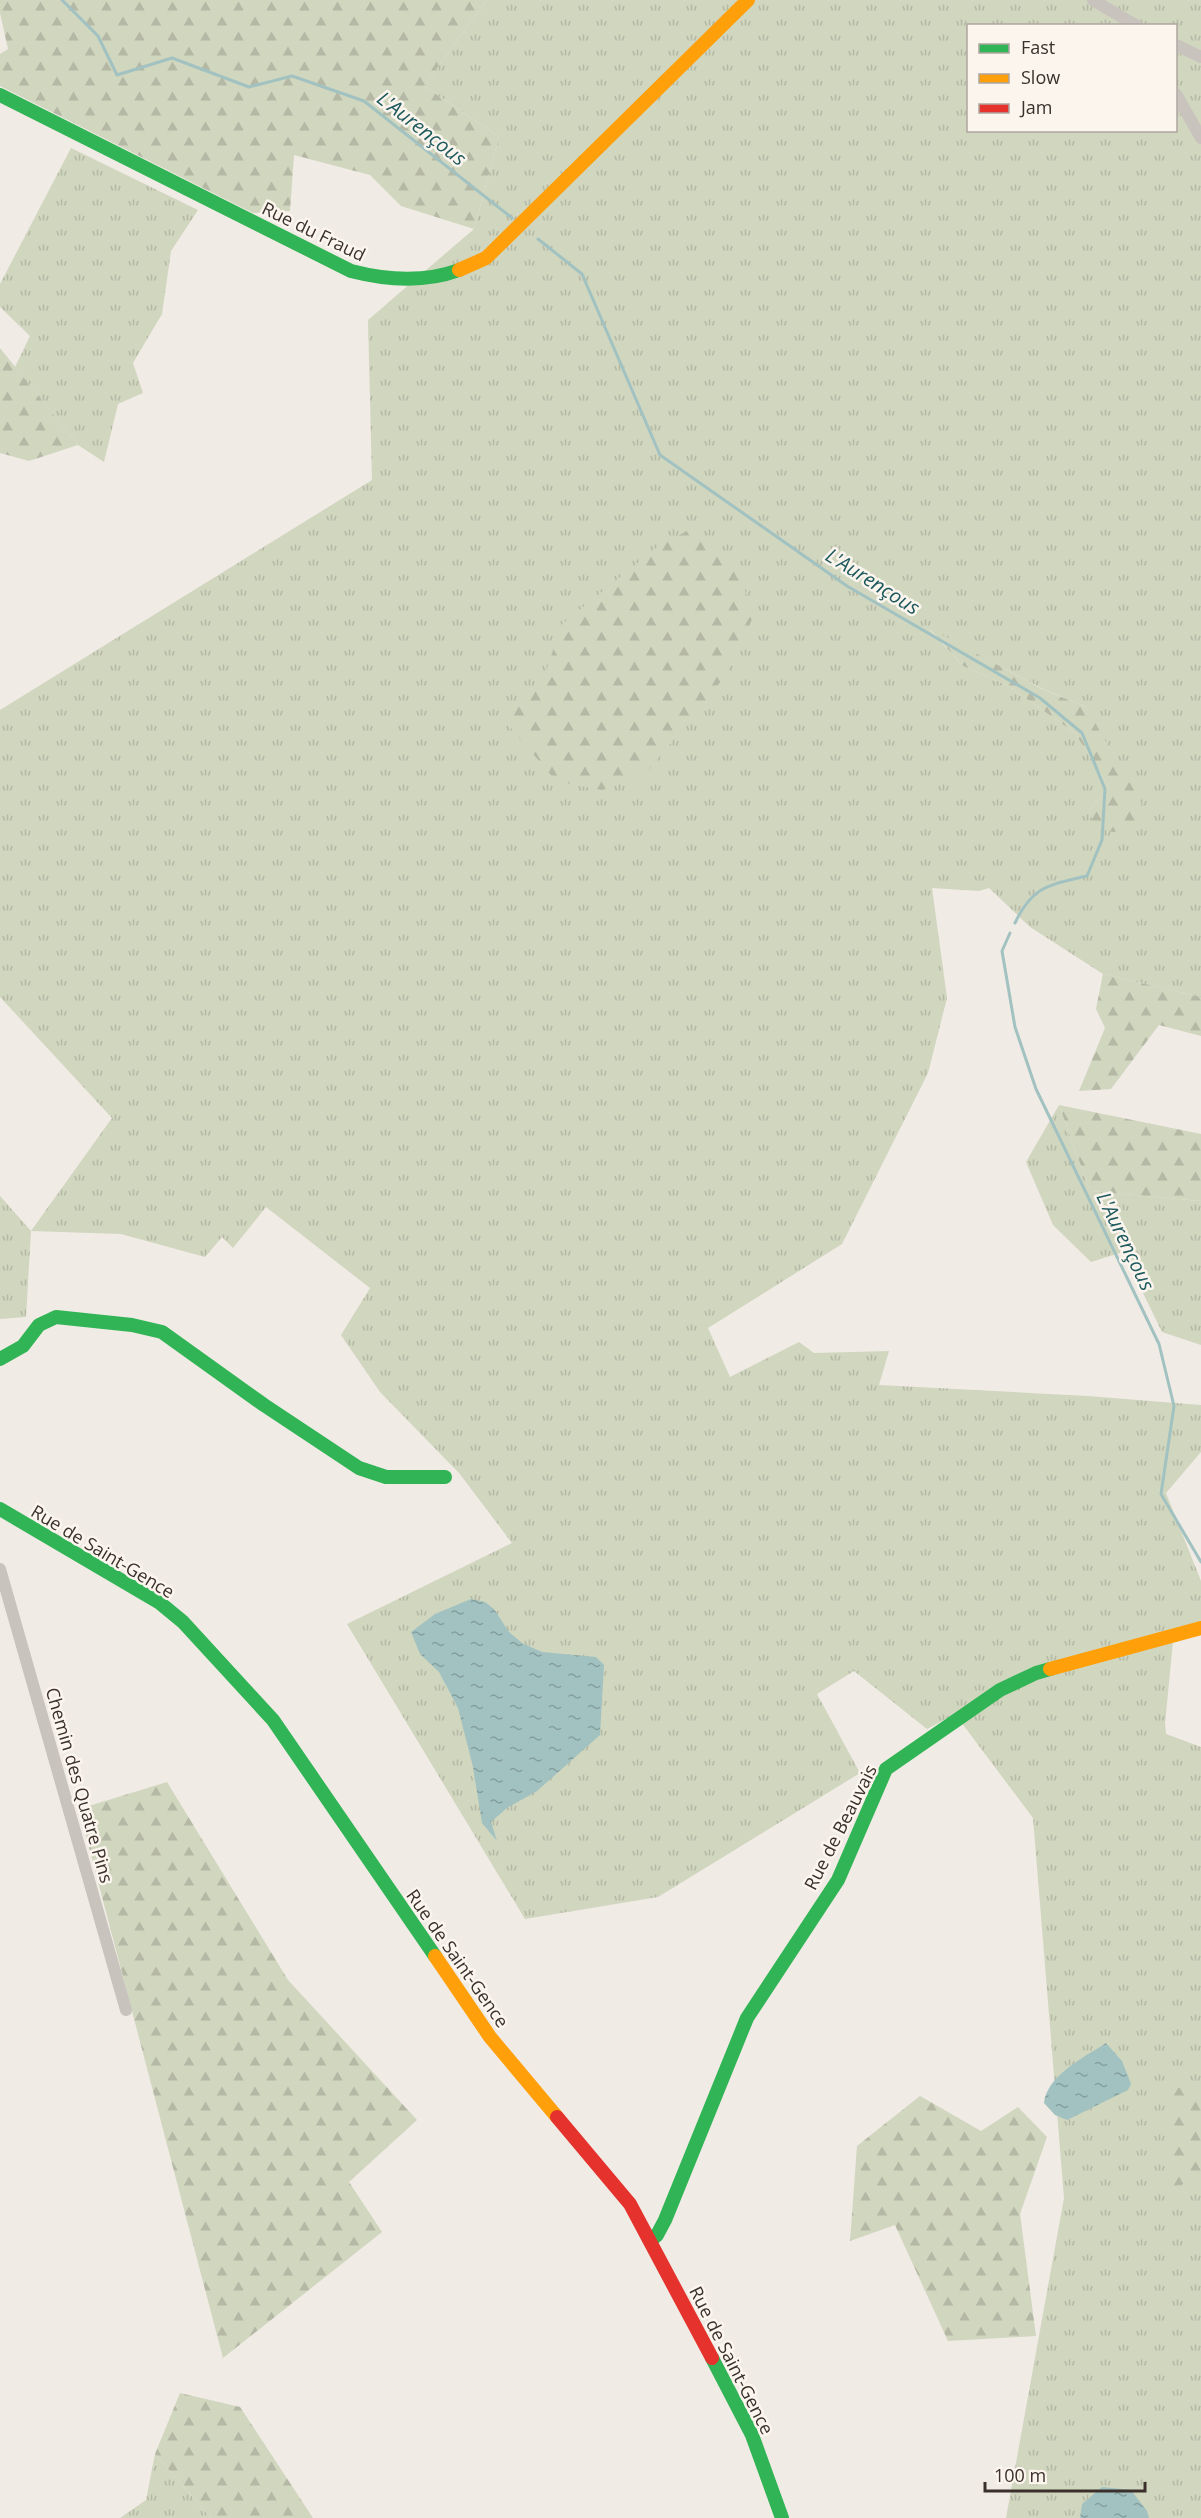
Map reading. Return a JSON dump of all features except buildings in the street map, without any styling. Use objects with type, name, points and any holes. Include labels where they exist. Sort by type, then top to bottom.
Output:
[{"type":"street","name":"Rue du Fraud","points":[[0,95],[351,271],[368,276],[413,278],[435,276],[471,267],[486,258],[748,0]]},
{"type":"street","points":[[1093,0],[1134,24]]},
{"type":"street","points":[[1177,45],[1201,57]]},
{"type":"street","points":[[1177,96],[1201,138]]},
{"type":"street","points":[[0,1359],[23,1346],[39,1325],[56,1317],[132,1324],[162,1332],[264,1405],[359,1468],[386,1477],[445,1477]]},
{"type":"street","name":"Rue de Saint-Gence","points":[[0,1509],[160,1603],[183,1622],[273,1720],[490,2037],[630,2204],[752,2435],[782,2518]]},
{"type":"street","name":"Chemin des Quatre Pins","points":[[0,1569],[126,2010]]},
{"type":"street","name":"Rue de Beauvais","points":[[651,2240],[657,2235],[665,2220],[747,2018],[838,1880],[853,1850],[886,1769],[1000,1690],[1036,1673],[1201,1628]]},
{"type":"green space","points":[[0,0],[487,0],[424,86],[499,137],[474,229],[401,206],[370,175],[294,155],[290,211],[253,213],[0,86],[0,54],[8,49],[0,13]]},
{"type":"green space","points":[[487,0],[1201,0],[1201,997],[1103,974],[1030,927],[989,888],[979,891],[932,888],[947,998],[928,1073],[842,1244],[708,1328],[730,1377],[799,1342],[814,1353],[889,1351],[879,1385],[1087,1396],[1201,1405],[1201,1452],[1166,1493],[1201,1581],[1201,1622],[1174,1631],[1165,1724],[1166,1734],[1201,1747],[1201,2518],[1006,2518],[1064,2198],[1033,1818],[955,1714],[927,1729],[854,1671],[817,1694],[860,1773],[658,1897],[525,1919],[347,1624],[512,1543],[459,1473],[380,1392],[341,1335],[370,1288],[266,1207],[233,1248],[222,1237],[205,1257],[121,1234],[31,1231],[112,1118],[0,997],[0,710],[372,480],[368,320],[474,229],[499,137],[424,86]],"holes":[[[929,629],[1043,689],[1086,707],[1134,828],[1089,810],[1109,788],[1075,733],[1007,685],[963,666]]]},
{"type":"green space","points":[[71,148],[198,210],[171,251],[162,314],[133,363],[143,393],[118,404],[104,462],[78,445],[15,367],[30,336],[0,307],[0,284]]},
{"type":"green space","points":[[0,348],[78,445],[29,461],[0,453]]},
{"type":"green space","points":[[692,528],[736,561],[753,617],[727,674],[644,776],[602,790],[556,781],[499,714],[541,686],[562,624],[656,548]]},
{"type":"green space","points":[[928,627],[1042,689],[1086,707],[1146,811],[1134,828],[1113,832],[1095,828],[1089,810],[1109,788],[1075,733],[1007,685],[963,666]]},
{"type":"green space","points":[[1103,974],[1201,997],[1201,1036],[1159,1025],[1111,1089],[1079,1091],[1105,1028],[1096,1009]]},
{"type":"green space","points":[[1059,1105],[1090,1191],[1201,1201],[1201,1345],[1162,1332],[1123,1252],[1091,1262],[1053,1225],[1026,1162]]},
{"type":"green space","points":[[1059,1105],[1201,1134],[1201,1201],[1090,1191]]},
{"type":"green space","points":[[0,1196],[31,1231],[26,1317],[0,1319]]},
{"type":"green space","points":[[167,1782],[288,1980],[417,2120],[349,2182],[382,2232],[223,2358],[79,1809]]},
{"type":"green space","points":[[1170,2086],[1201,2093],[1201,2181],[1167,2187]]},
{"type":"green space","points":[[920,2096],[981,2131],[1018,2107],[1047,2137],[1020,2214],[1036,2336],[948,2341],[895,2225],[850,2241],[857,2146]]},
{"type":"green space","points":[[180,2393],[240,2407],[313,2518],[211,2518],[155,2454]]},
{"type":"green space","points":[[155,2454],[211,2518],[120,2518],[146,2500]]},
{"type":"water","points":[[471,1599],[485,1602],[494,1609],[509,1632],[522,1643],[542,1652],[596,1657],[604,1665],[600,1735],[537,1791],[507,1808],[491,1822],[497,1841],[482,1823],[473,1767],[458,1708],[439,1672],[420,1654],[411,1632],[435,1614]]},
{"type":"water","points":[[1106,2043],[1122,2061],[1131,2084],[1128,2090],[1067,2120],[1055,2115],[1044,2103],[1052,2084],[1068,2068]]},
{"type":"water","points":[[1102,2487],[1131,2490],[1147,2511],[1149,2518],[1080,2518],[1082,2504]]},
{"type":"waterway","name":"L'Aurençous","points":[[62,0],[98,36],[117,75],[172,58],[249,87],[292,76],[364,101],[512,218]]},
{"type":"waterway","name":"L'Aurençous","points":[[538,239],[582,274],[660,455],[847,586],[1040,698],[1082,733],[1105,789],[1102,840],[1087,876],[1053,885],[1036,894],[1022,910],[1015,923]]},
{"type":"waterway","name":"L'Aurençous","points":[[1010,933],[1002,951],[1015,1027],[1036,1089],[1159,1344],[1174,1406],[1161,1494],[1201,1562]]},
{"type":"traffic: fast","points":[[0,95],[351,271],[405,279],[432,277],[459,270]]},
{"type":"traffic: fast","points":[[0,1359],[23,1346],[39,1325],[56,1317],[132,1325],[162,1332],[264,1405],[359,1468],[386,1477],[445,1477]]},
{"type":"traffic: fast","points":[[0,1509],[160,1603],[183,1622],[273,1720],[435,1956]]},
{"type":"traffic: fast","points":[[651,2240],[657,2235],[665,2220],[747,2018],[838,1880],[886,1769],[1000,1690],[1050,1669]]},
{"type":"traffic: fast","points":[[712,2358],[752,2435],[782,2518]]},
{"type":"traffic: slow","points":[[459,270],[486,258],[748,0]]},
{"type":"traffic: slow","points":[[1050,1669],[1201,1628]]},
{"type":"traffic: slow","points":[[435,1956],[490,2037],[557,2117]]},
{"type":"traffic: jam","points":[[557,2117],[630,2204],[712,2358]]}]
